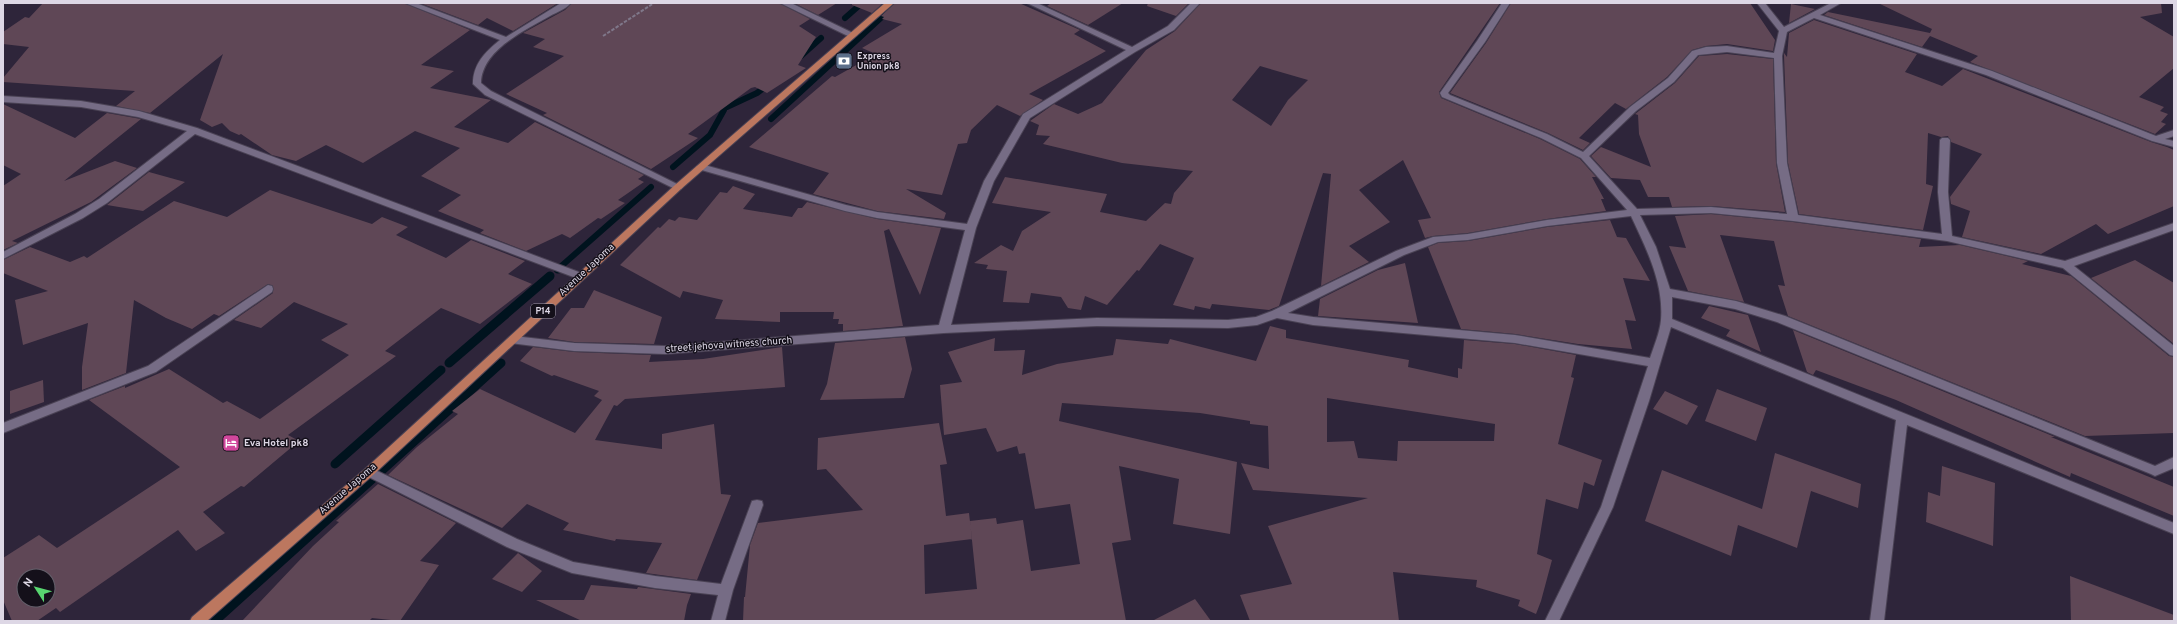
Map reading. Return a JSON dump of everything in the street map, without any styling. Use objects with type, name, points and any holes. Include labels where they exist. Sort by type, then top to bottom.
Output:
[{"type":"main road","name":"Avenue Japoma","points":[[197,621],[369,472],[514,340],[580,276],[678,187],[890,3]]},
{"type":"street","points":[[409,3],[507,40]]},
{"type":"street","points":[[567,3],[507,40],[487,56],[477,73],[478,84],[488,93],[678,187]]},
{"type":"street","points":[[784,3],[853,35]]},
{"type":"street","points":[[1031,3],[1132,50]]},
{"type":"street","points":[[944,329],[971,228],[989,181],[1026,116],[1132,50],[1171,28],[1196,3]]},
{"type":"street","points":[[1506,3],[1481,42],[1444,93],[1446,97],[1544,136],[1584,156],[1634,212],[1651,247],[1666,292],[1667,321],[1655,363],[1607,507],[1552,621]]},
{"type":"street","points":[[1761,3],[1783,31],[1778,56],[1782,163],[1792,218]]},
{"type":"street","points":[[1783,31],[1816,16],[1837,3]]},
{"type":"street","points":[[1816,16],[1989,73],[2155,139],[2174,144]]},
{"type":"street","points":[[1584,156],[1633,108],[1671,80],[1695,53],[1706,50],[1727,49],[1778,56]]},
{"type":"street","points":[[3,99],[81,104],[139,114],[194,130],[580,276]]},
{"type":"street","points":[[3,256],[79,216],[103,201],[194,130]]},
{"type":"street","points":[[2155,139],[2174,133]]},
{"type":"street","points":[[1945,140],[1943,192],[1947,238]]},
{"type":"street","points":[[701,167],[845,208],[877,215],[971,228]]},
{"type":"street","name":"street jehova witness church","points":[[514,340],[574,346],[665,350],[944,329],[1097,322],[1228,324],[1257,321],[1276,314],[1400,253],[1437,239],[1468,237],[1547,222],[1634,212],[1711,210],[1792,218],[1947,238],[2066,265]]},
{"type":"street","points":[[2066,265],[2174,226]]},
{"type":"street","points":[[2066,265],[2174,352]]},
{"type":"street","points":[[3,428],[152,369],[268,289]]},
{"type":"street","points":[[1666,292],[1736,305],[1781,319],[2155,471],[2174,462]]},
{"type":"street","points":[[1276,314],[1314,321],[1515,339],[1655,363]]},
{"type":"street","points":[[1667,321],[2174,529]]},
{"type":"street","points":[[1877,621],[1902,418]]},
{"type":"street","points":[[369,472],[512,543],[572,567],[655,582],[726,590]]},
{"type":"street","points":[[718,621],[726,590],[757,504]]},
{"type":"path","points":[[603,36],[654,3]]},
{"type":"building","points":[[43,3],[404,3],[470,30],[421,65],[454,71],[430,88],[491,100],[454,127],[508,143],[535,122],[644,175],[638,179],[644,182],[618,200],[625,203],[601,219],[598,218],[570,238],[562,234],[526,251],[480,233],[484,230],[438,211],[461,195],[421,176],[460,148],[415,131],[363,163],[326,145],[296,161],[272,155],[241,134],[239,135],[230,131],[222,123],[212,127],[200,120],[223,54],[150,113],[116,106],[135,91],[3,82],[3,78],[29,47],[3,44],[3,32],[25,17],[29,18]]},
{"type":"building","points":[[420,3],[558,3],[513,31],[487,18],[478,25]]},
{"type":"building","points":[[572,3],[779,3],[810,19],[799,26],[816,37],[798,65],[806,68],[767,93],[755,87],[751,88],[688,134],[698,138],[651,169],[543,115],[547,113],[506,94],[564,56],[533,47],[545,39],[523,33],[565,10]]},
{"type":"building","points":[[794,3],[837,3],[818,15]]},
{"type":"building","points":[[852,3],[883,3],[872,13],[852,5]]},
{"type":"building","points":[[895,3],[1019,3],[1080,30],[1074,34],[1106,51],[1029,94],[1043,100],[1020,116],[997,105],[971,130],[967,143],[958,144],[942,195],[906,189],[946,213],[944,219],[877,211],[813,194],[829,173],[749,147],[832,76],[835,77],[876,54],[862,48],[902,24],[882,19],[884,17],[881,16]]},
{"type":"building","points":[[1051,3],[1123,3],[1088,25],[1047,6]]},
{"type":"building","points":[[1148,3],[1189,3],[1176,16],[1147,6]]},
{"type":"building","points":[[1201,3],[1500,3],[1439,92],[1441,98],[1540,139],[1580,159],[1596,177],[1592,177],[1604,199],[1601,199],[1606,211],[1547,219],[1468,233],[1425,238],[1418,220],[1431,218],[1403,160],[1359,190],[1390,222],[1349,246],[1369,262],[1321,286],[1331,174],[1323,173],[1279,306],[1269,310],[1212,304],[1210,309],[1195,306],[1194,310],[1173,305],[1194,258],[1160,244],[1139,271],[1137,270],[1107,305],[1085,296],[1081,310],[1068,308],[1061,297],[1031,293],[1029,303],[1003,302],[1007,271],[986,269],[988,265],[974,263],[1001,245],[1013,251],[1022,231],[1051,212],[992,203],[1005,177],[1107,194],[1100,212],[1146,221],[1165,203],[1171,204],[1174,193],[1193,171],[1122,163],[1043,144],[1050,136],[1036,135],[1039,125],[1030,121],[1054,104],[1078,114],[1102,103],[1146,50],[1175,31]],"holes":[[[1260,66],[1308,80],[1288,100],[1271,126],[1232,100]]]},
{"type":"building","points":[[1511,3],[1750,3],[1775,40],[1773,51],[1727,44],[1706,46],[1692,50],[1667,77],[1626,109],[1615,103],[1579,138],[1590,143],[1583,150],[1548,133],[1450,93],[1486,43]]},
{"type":"building","points":[[1878,3],[2161,3],[2162,13],[2140,17],[2174,37],[2174,68],[2139,97],[2164,107],[2160,111],[2168,114],[2161,122],[2166,124],[2155,134],[1970,62],[1978,56],[1930,36],[1922,47],[1824,15],[1828,12],[1930,33],[1932,29]]},
{"type":"building","points":[[1791,4],[1815,9],[1789,23]]},
{"type":"building","points":[[1814,20],[1917,54],[1905,72],[1942,86],[1963,69],[2174,150],[2174,206],[2108,234],[2096,224],[2041,254],[1962,237],[1970,211],[1951,204],[1950,197],[1982,154],[1951,142],[1948,136],[1941,137],[1928,133],[1926,184],[1933,186],[1923,230],[1799,214],[1788,163],[1784,53],[1787,57],[1789,33]]},
{"type":"building","points":[[1727,54],[1773,59],[1776,163],[1785,212],[1711,206],[1672,207],[1669,197],[1648,197],[1640,180],[1611,178],[1591,156],[1601,147],[1651,167],[1639,134],[1638,115],[1635,114],[1675,83],[1699,56]]},
{"type":"building","points":[[3,104],[75,138],[107,113],[141,119],[64,181],[115,161],[137,168],[91,202],[12,241],[18,243],[3,250],[3,186],[21,174],[3,165]]},
{"type":"building","points":[[149,172],[185,182],[143,211],[107,205]]},
{"type":"building","points":[[733,186],[755,194],[743,209],[792,217],[798,208],[802,208],[807,202],[877,219],[941,228],[920,295],[889,229],[884,231],[903,326],[843,331],[843,324],[838,324],[839,319],[833,319],[834,312],[780,312],[780,322],[715,319],[723,300],[683,291],[680,298],[620,265],[658,227],[660,228],[669,219],[675,221],[679,217],[697,220],[720,192],[727,193]]},
{"type":"building","points":[[270,190],[372,224],[382,217],[408,227],[396,235],[446,258],[471,240],[525,261],[508,274],[532,284],[480,324],[441,308],[385,351],[396,356],[288,435],[299,441],[244,487],[241,486],[203,512],[225,533],[196,551],[178,530],[60,612],[56,608],[37,621],[12,621],[3,600],[3,558],[39,535],[57,548],[180,467],[89,400],[125,386],[125,388],[169,369],[223,403],[227,401],[260,419],[349,355],[321,340],[348,324],[294,302],[261,328],[234,320],[273,293],[273,286],[268,284],[219,316],[214,314],[192,329],[166,318],[134,300],[126,373],[82,390],[82,367],[88,323],[23,345],[15,300],[48,291],[3,273],[3,260],[30,247],[70,262],[84,256],[87,258],[174,201],[227,217]]},
{"type":"building","points":[[1711,214],[1793,222],[1921,239],[1919,247],[1960,245],[2028,261],[2022,264],[2071,276],[2169,356],[2174,357],[2174,433],[2085,436],[1788,316],[1778,285],[1785,286],[1774,241],[1720,235],[1744,302],[1688,291],[1669,246],[1686,248],[1675,216]]},
{"type":"building","points":[[1610,220],[1617,237],[1626,238],[1650,281],[1623,278],[1636,321],[1625,320],[1632,349],[1578,344],[1515,334],[1461,329],[1428,247],[1438,243],[1468,241],[1547,227]]},
{"type":"building","points":[[2135,260],[2174,283],[2174,344],[2091,278]]},
{"type":"building","points":[[1405,263],[1418,323],[1318,316],[1320,299],[1378,270]]},
{"type":"building","points":[[594,290],[662,317],[654,344],[574,342],[548,338],[571,308],[584,308]]},
{"type":"building","points":[[1709,306],[1748,315],[1761,352],[1726,336],[1730,330],[1701,318]]},
{"type":"building","points":[[1270,326],[1286,330],[1286,338],[1409,360],[1408,367],[1458,378],[1458,368],[1462,369],[1464,340],[1515,344],[1576,355],[1571,377],[1574,378],[1558,444],[1602,460],[1594,486],[1584,482],[1578,509],[1546,499],[1537,554],[1552,560],[1536,614],[1518,606],[1520,600],[1476,587],[1477,580],[1393,572],[1399,621],[1250,621],[1240,595],[1292,584],[1268,526],[1368,498],[1253,490],[1241,463],[1269,469],[1268,426],[1250,424],[1250,421],[1200,413],[1062,403],[1059,421],[1237,462],[1230,534],[1173,524],[1179,479],[1119,466],[1131,540],[1112,543],[1126,621],[743,621],[744,597],[750,545],[758,523],[863,510],[826,469],[817,470],[818,438],[939,423],[947,464],[940,465],[946,516],[969,513],[970,521],[996,518],[997,524],[1023,520],[1031,571],[1080,564],[1070,504],[1035,509],[1025,453],[1019,454],[1017,446],[997,452],[986,428],[944,435],[940,385],[962,382],[948,352],[995,338],[994,351],[1025,350],[1022,375],[1057,364],[1113,355],[1116,339],[1168,344],[1170,339],[1256,361]],"holes":[[[1327,398],[1495,424],[1494,441],[1398,441],[1397,461],[1358,458],[1354,441],[1327,442]],[[972,539],[977,589],[925,594],[924,545]]]},
{"type":"building","points":[[1793,330],[2174,487],[2174,516],[2071,473],[2070,477],[1896,400],[1816,370],[1813,375],[1807,372]]},
{"type":"building","points":[[905,337],[912,369],[904,398],[820,400],[827,384],[835,343]]},
{"type":"building","points":[[533,347],[574,352],[651,355],[649,362],[703,359],[782,347],[785,387],[625,399],[617,406],[614,405],[595,440],[662,449],[662,434],[714,424],[721,494],[731,495],[697,580],[646,573],[662,543],[616,539],[615,541],[563,530],[569,523],[527,504],[502,528],[388,475],[417,447],[458,414],[452,411],[480,389],[575,433],[602,400],[594,396],[599,391],[554,375],[552,376],[520,361]]},
{"type":"building","points":[[43,380],[44,402],[10,414],[10,391]]},
{"type":"building","points":[[1717,389],[1767,408],[1756,441],[1705,421]]},
{"type":"building","points":[[1665,391],[1698,406],[1687,425],[1653,409]]},
{"type":"building","points":[[1775,453],[1861,484],[1858,508],[1811,491],[1797,548],[1738,525],[1731,556],[1645,521],[1662,470],[1762,509]]},
{"type":"building","points":[[1942,466],[1995,483],[1993,546],[1926,522],[1928,492],[1940,496]]},
{"type":"building","points":[[378,484],[456,523],[420,561],[439,565],[400,621],[372,618],[369,621],[242,621],[313,546],[339,522],[336,521]]},
{"type":"building","points":[[518,553],[542,571],[522,592],[492,579]]},
{"type":"building","points":[[2070,576],[2174,615],[2174,621],[2071,621]]},
{"type":"building","points":[[591,585],[637,589],[638,587],[691,594],[684,621],[582,621],[536,600],[584,600]]},
{"type":"building","points":[[1195,599],[1211,621],[1152,621]]},
{"type":"waterway","points":[[845,18],[862,3]]},
{"type":"waterway","points":[[771,119],[897,3]]},
{"type":"waterway","points":[[801,56],[821,38]]},
{"type":"waterway","points":[[727,107],[757,93],[769,84]]},
{"type":"waterway","points":[[673,167],[710,135],[724,110]]},
{"type":"waterway","points":[[559,268],[558,269],[651,187]]},
{"type":"waterway","points":[[449,363],[550,276]]},
{"type":"waterway","points":[[215,621],[501,363]]},
{"type":"waterway","points":[[335,464],[441,370]]},
{"type":"place","name":"Express Union pk8","points":[[844,61]]},
{"type":"place","name":"Eva Hotel pk8","points":[[231,443]]}]
